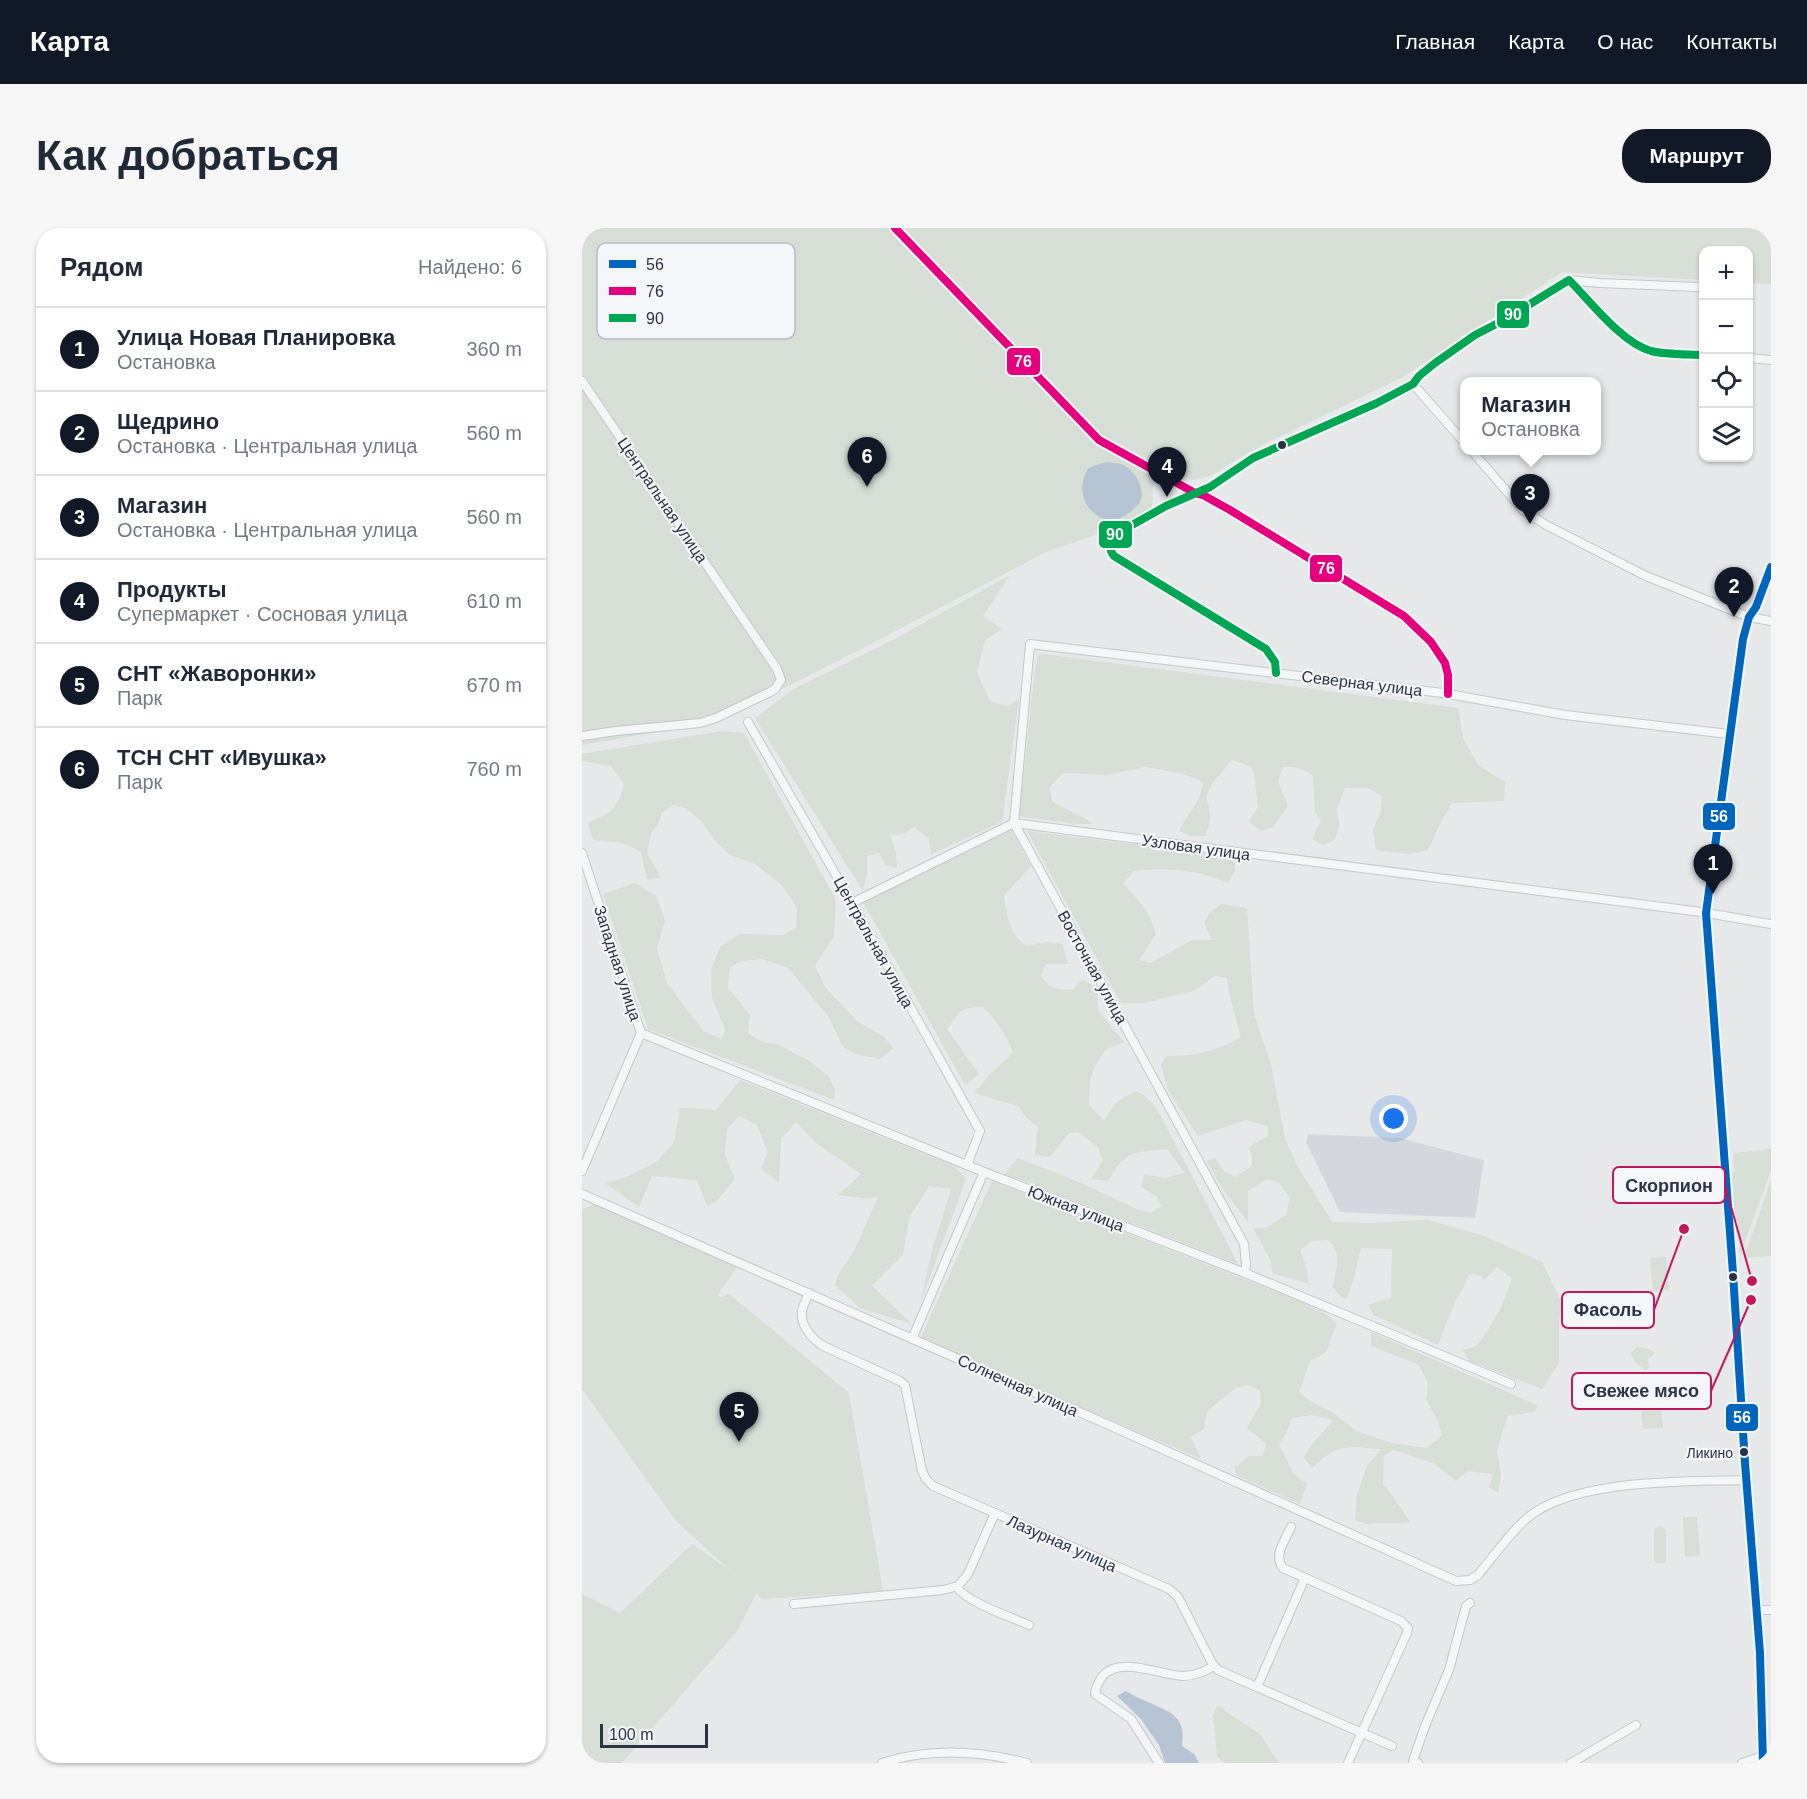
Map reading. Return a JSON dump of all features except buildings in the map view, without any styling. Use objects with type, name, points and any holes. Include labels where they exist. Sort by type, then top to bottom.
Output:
[{"type":"street","points":[[895,228],[1099,440],[1195,493],[1209,498],[1397,610],[1431,642],[1443,658],[1448,675],[1449,694]]},
{"type":"street","points":[[1276,673],[1275,662],[1266,648],[1130,566],[1111,552],[1112,539],[1121,530],[1210,487],[1253,458],[1362,410],[1413,384],[1435,363],[1475,335],[1569,280],[1600,284],[1697,287]]},
{"type":"street","points":[[1569,280],[1627,339],[1639,346],[1654,352],[1699,355]]},
{"type":"street","points":[[1753,358],[1771,360]]},
{"type":"street","name":"Центральная улица","points":[[582,381],[780,673],[781,680],[770,692],[716,718],[700,723],[616,730],[582,736]]},
{"type":"street","points":[[1413,384],[1460,437]]},
{"type":"street","points":[[1475,455],[1523,510],[1546,525],[1646,576],[1749,617],[1771,621]]},
{"type":"street","points":[[1742,1763],[1763,1759],[1762,1695],[1706,913],[1743,639],[1749,617],[1756,607],[1771,567]]},
{"type":"street","name":"Северная улица","points":[[1014,823],[1030,644],[1449,694],[1564,715],[1729,734]]},
{"type":"street","name":"Центральная улица","points":[[748,722],[980,1131],[967,1165]]},
{"type":"street","points":[[852,903],[1014,823]]},
{"type":"street","name":"Узловая улица","points":[[1014,823],[1706,913],[1771,924]]},
{"type":"street","name":"Восточная улица","points":[[1014,823],[1244,1244],[1245,1273]]},
{"type":"street","name":"Западная улица","points":[[582,853],[641,1032],[582,1171]]},
{"type":"street","name":"Южная улица","points":[[641,1032],[984,1172],[1245,1273],[1511,1384]]},
{"type":"street","points":[[912,1339],[984,1172]]},
{"type":"street","name":"Солнечная улица","points":[[582,1194],[1112,1426],[1453,1580],[1473,1579],[1527,1518],[1550,1504],[1575,1494],[1641,1484],[1746,1480]]},
{"type":"street","name":"Лазурная улица","points":[[809,1293],[802,1311],[806,1329],[813,1339],[905,1385],[922,1471],[933,1486],[1173,1592],[1178,1597],[1214,1666]]},
{"type":"street","points":[[794,1604],[957,1587],[968,1574],[995,1513]]},
{"type":"street","points":[[1291,1527],[1278,1561],[1283,1568],[1401,1621],[1408,1628],[1348,1763]]},
{"type":"street","points":[[1257,1688],[1305,1578]]},
{"type":"street","points":[[957,1587],[970,1599],[1029,1625]]},
{"type":"street","points":[[1418,1763],[1413,1761],[1449,1670],[1466,1606],[1470,1604]]},
{"type":"street","points":[[1757,1610],[1771,1610]]},
{"type":"street","points":[[1159,1763],[1131,1719],[1095,1694],[1097,1685],[1109,1669],[1118,1666],[1183,1676],[1198,1674],[1214,1666],[1257,1688],[1392,1746]]},
{"type":"street","points":[[1571,1763],[1636,1725]]},
{"type":"street","points":[[882,1763],[911,1756],[960,1754],[981,1754],[1027,1763]]},
{"type":"shaded area","points":[[582,228],[1771,228],[1771,284],[1753,283],[1753,246],[1699,246],[1699,280],[1562,272],[1403,377],[1260,446],[1210,476],[1193,480],[1154,465],[1152,509],[1112,529],[1044,553],[727,717],[703,724],[582,745]]},
{"type":"shaded area","points":[[1010,575],[983,616],[1002,629],[985,640],[977,672],[990,701],[1007,706],[1019,699],[1002,822],[931,854],[929,839],[914,827],[903,834],[890,835],[896,853],[897,867],[886,866],[879,853],[867,856],[867,873],[863,891],[755,718],[795,688],[893,640]]},
{"type":"shaded area","points":[[1038,655],[1458,708],[1463,738],[1478,765],[1505,782],[1504,801],[1452,803],[1428,850],[1408,854],[1376,850],[1373,830],[1381,811],[1382,796],[1369,788],[1345,788],[1337,810],[1339,825],[1335,840],[1323,845],[1312,839],[1321,820],[1315,813],[1313,776],[1295,768],[1283,767],[1278,781],[1288,806],[1273,827],[1260,831],[1249,821],[1258,807],[1254,774],[1251,767],[1232,760],[1214,781],[1206,796],[1210,821],[1205,836],[1191,836],[1179,831],[1196,804],[1203,783],[1180,773],[1145,767],[1107,775],[1063,773],[1050,787],[1052,801],[1093,824],[1076,824],[1019,816],[1035,670]]},
{"type":"shaded area","points":[[722,731],[744,733],[836,900],[834,936],[815,966],[825,987],[857,1021],[884,1037],[894,1048],[880,1059],[856,1054],[843,1047],[828,1016],[788,968],[762,959],[742,961],[730,967],[728,988],[750,1015],[748,1033],[762,1042],[777,1044],[811,1062],[829,1077],[835,1089],[834,1100],[648,1029],[603,894],[635,883],[656,896],[665,921],[657,948],[667,983],[703,1031],[722,1039],[725,1029],[712,998],[711,970],[720,947],[739,934],[783,935],[796,928],[797,908],[782,885],[755,864],[730,855],[715,841],[702,822],[687,809],[674,805],[662,812],[651,834],[647,853],[661,878],[647,879],[641,852],[623,843],[593,840],[588,823],[612,810],[619,800],[624,784],[611,766],[582,761],[582,754]]},
{"type":"shaded area","points":[[1011,829],[1031,866],[1004,896],[1012,930],[1026,946],[1047,942],[1062,944],[1068,964],[1046,964],[1041,976],[1048,984],[1058,989],[1072,990],[1083,980],[1097,988],[1098,1010],[1124,1042],[1105,1050],[1095,1066],[1090,1080],[1089,1105],[1104,1121],[1113,1106],[1125,1097],[1136,1091],[1145,1096],[1157,1109],[1238,1264],[1004,1174],[1018,1158],[1151,1213],[1161,1206],[1156,1196],[1141,1187],[1144,1174],[1165,1178],[1185,1173],[1167,1149],[1132,1154],[1120,1163],[1109,1181],[1091,1179],[1103,1160],[1097,1146],[1078,1132],[1069,1133],[1050,1157],[1035,1155],[1038,1127],[1018,1106],[974,1093],[1013,1053],[1001,1028],[983,1007],[965,1009],[947,1029],[979,1074],[965,1085],[863,902]]},
{"type":"shaded area","points":[[1027,831],[1235,857],[1235,871],[1228,883],[1205,875],[1182,871],[1134,871],[1123,884],[1144,907],[1156,934],[1139,960],[1150,963],[1192,940],[1212,940],[1204,923],[1209,913],[1221,904],[1247,908],[1254,1014],[1271,1064],[1285,1139],[1298,1167],[1332,1222],[1428,1220],[1484,1236],[1542,1262],[1562,1303],[1559,1322],[1559,1363],[1542,1389],[1469,1361],[1463,1350],[1477,1346],[1493,1322],[1505,1297],[1512,1278],[1497,1267],[1484,1280],[1480,1275],[1469,1274],[1438,1345],[1374,1315],[1368,1305],[1391,1298],[1392,1249],[1361,1248],[1346,1299],[1340,1296],[1333,1287],[1337,1256],[1328,1240],[1312,1241],[1300,1250],[1309,1284],[1272,1273],[1271,1261],[1253,1228],[1266,1228],[1286,1215],[1290,1197],[1279,1183],[1267,1179],[1248,1191],[1248,1222],[1221,1187],[1207,1161],[1215,1158],[1223,1170],[1235,1177],[1252,1166],[1249,1147],[1268,1136],[1268,1126],[1246,1120],[1198,1136],[1168,1090],[1161,1065],[1166,1056],[1205,1052],[1241,1037],[1227,978],[1215,976],[1194,991],[1144,1003],[1121,1003]]},
{"type":"shaded area","points":[[740,1080],[954,1166],[966,1179],[920,1304],[932,1251],[951,1189],[929,1186],[909,1218],[903,1255],[872,1286],[912,1324],[860,1308],[835,1285],[838,1275],[855,1249],[878,1197],[838,1195],[861,1174],[816,1143],[796,1122],[781,1139],[779,1183],[761,1169],[768,1152],[757,1125],[739,1116],[727,1129],[725,1155],[735,1179],[716,1202],[707,1206],[697,1180],[652,1176],[639,1207],[605,1183],[624,1178],[655,1163],[674,1143],[680,1108],[716,1110]]},
{"type":"shaded area","points":[[1308,1134],[1400,1138],[1484,1160],[1475,1218],[1340,1212],[1306,1142]]},
{"type":"shaded area","points":[[1771,1149],[1771,1170],[1740,1255],[1738,1221],[1732,1221],[1729,1173],[1735,1172],[1733,1153]]},
{"type":"shaded area","points":[[1771,1180],[1771,1256],[1744,1258]]},
{"type":"shaded area","points":[[992,1181],[1298,1300],[1326,1314],[1337,1323],[1326,1352],[1310,1361],[1299,1392],[1335,1414],[1356,1431],[1392,1443],[1426,1448],[1442,1436],[1438,1421],[1426,1399],[1428,1383],[1419,1365],[1371,1346],[1371,1332],[1537,1405],[1535,1412],[1507,1416],[1497,1451],[1501,1475],[1498,1493],[1489,1487],[1493,1474],[1467,1471],[1456,1481],[1433,1463],[1393,1450],[1384,1456],[1383,1485],[1410,1522],[1366,1524],[1355,1520],[1357,1495],[1367,1466],[1381,1449],[1344,1448],[1330,1454],[1312,1468],[1304,1458],[1333,1420],[1312,1415],[1292,1418],[1279,1444],[1293,1473],[1307,1484],[1300,1504],[1236,1475],[1235,1467],[1249,1456],[1263,1456],[1266,1443],[1247,1428],[1261,1404],[1260,1390],[1248,1385],[1236,1388],[1207,1411],[1204,1429],[1191,1437],[1201,1459],[920,1339]]},
{"type":"shaded area","points":[[595,1204],[738,1266],[717,1296],[723,1297],[728,1293],[849,1393],[883,1591],[762,1599],[756,1594],[737,1631],[622,1763],[582,1763],[582,1594],[620,1613],[692,1544],[731,1571],[676,1521],[582,1389],[582,1209]]},
{"type":"shaded area","points":[[1666,1257],[1669,1290],[1653,1291],[1650,1258]]},
{"type":"shaded area","points":[[1637,1347],[1655,1352],[1648,1358],[1649,1367],[1646,1371],[1635,1362],[1631,1353]]},
{"type":"shaded area","points":[[1661,1407],[1663,1428],[1643,1429],[1641,1409]]},
{"type":"shaded area","points":[[1683,1517],[1697,1517],[1700,1556],[1685,1557]]},
{"type":"shaded area","points":[[1659,1526],[1666,1530],[1666,1560],[1664,1563],[1657,1563],[1654,1560],[1654,1529]]},
{"type":"shaded area","points":[[1217,1706],[1223,1707],[1225,1711],[1260,1734],[1279,1763],[1225,1763],[1217,1757],[1213,1715]]},
{"type":"water","points":[[1107,462],[1121,464],[1131,470],[1142,492],[1137,506],[1113,522],[1099,517],[1089,508],[1082,489],[1089,468]]},
{"type":"water","points":[[1126,1691],[1176,1717],[1182,1728],[1182,1746],[1194,1754],[1199,1763],[1165,1763],[1159,1745],[1140,1718],[1117,1696]]},
{"type":"transit line","name":"76","points":[[895,228],[1099,440],[1230,510],[1404,616],[1431,642],[1445,663],[1448,675],[1448,694]]},
{"type":"transit line","name":"90","points":[[1276,673],[1275,662],[1266,649],[1114,556],[1110,545],[1116,534],[1166,506],[1210,487],[1253,458],[1377,403],[1413,384],[1435,363],[1475,335],[1569,280],[1618,331],[1640,347],[1664,353],[1699,355]]},
{"type":"transit line","name":"56","points":[[1763,1763],[1760,1653],[1706,913],[1743,639],[1749,617],[1756,607],[1771,567]]},
{"type":"place","name":"ТСН СНТ «Ивушка»","points":[[867,487]]},
{"type":"place","name":"Продукты","points":[[1167,497]]},
{"type":"place","name":"Магазин","points":[[1530,524]]},
{"type":"place","name":"Щедрино","points":[[1734,617]]},
{"type":"place","name":"Улица Новая Планировка","points":[[1713,894]]},
{"type":"place","name":"Фасоль","points":[[1684,1229]]},
{"type":"place","name":"Скорпион","points":[[1752,1281]]},
{"type":"place","name":"Свежее мясо","points":[[1751,1300]]},
{"type":"place","name":"СНТ «Жаворонки»","points":[[739,1442]]},
{"type":"place","name":"Ликино","points":[[1744,1452]]}]
